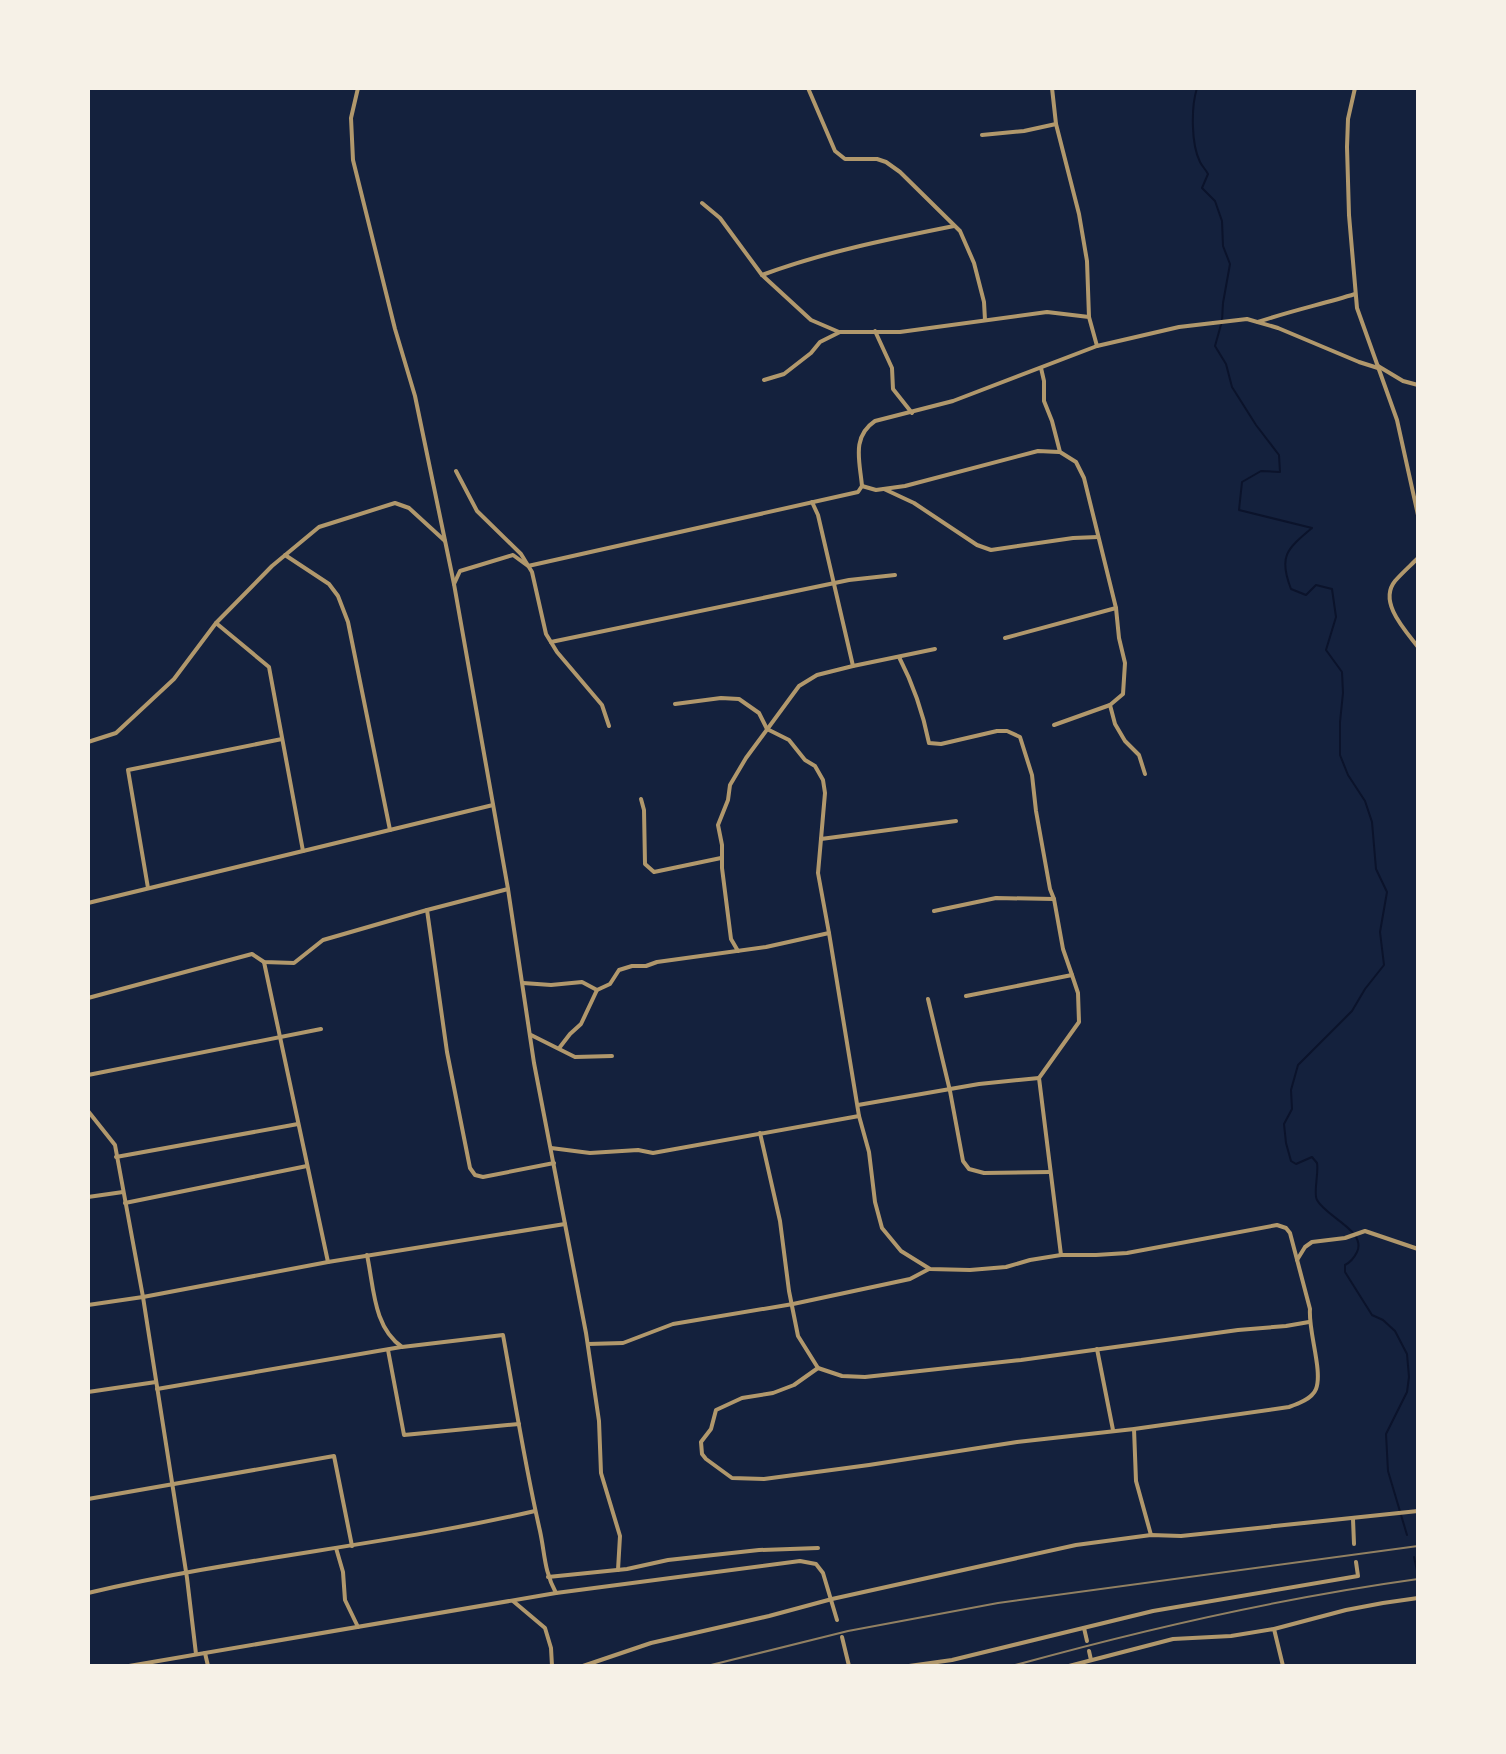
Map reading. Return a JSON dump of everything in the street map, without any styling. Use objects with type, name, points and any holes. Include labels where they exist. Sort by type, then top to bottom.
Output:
[{"type":"street","points":[[358,88],[351,118],[353,160],[395,329],[415,396],[454,585],[551,1148],[588,1344],[599,1421],[600,1473],[620,1536],[618,1570]]},
{"type":"street","points":[[808,88],[835,151],[845,159],[877,159],[886,162],[900,172],[955,226],[966,242],[974,263],[984,302],[985,320]]},
{"type":"street","points":[[1052,88],[1056,124],[1081,224],[1087,261],[1089,317],[1097,346]]},
{"type":"street","points":[[1355,88],[1348,119],[1347,147],[1349,215],[1357,308],[1397,420],[1418,515]]},
{"type":"street","points":[[982,135],[1024,132],[1056,124]]},
{"type":"street","points":[[702,203],[720,218],[762,275],[811,320],[840,332],[900,332],[1047,312],[1089,317]]},
{"type":"street","points":[[762,275],[852,247],[955,226]]},
{"type":"street","points":[[1258,322],[1288,311],[1314,307],[1355,294]]},
{"type":"street","points":[[454,585],[460,571],[513,555],[528,566],[858,492],[862,486],[858,444],[865,428],[875,421],[953,401],[1097,346],[1179,327],[1247,319],[1278,328],[1348,358],[1377,367],[1403,381],[1418,385]]},
{"type":"street","points":[[875,331],[892,368],[893,388],[912,413]]},
{"type":"street","points":[[764,380],[783,374],[811,353],[820,342],[840,332]]},
{"type":"street","points":[[1041,368],[1044,400],[1060,452]]},
{"type":"street","points":[[862,486],[876,490],[905,486],[1038,451],[1060,452],[1076,462],[1084,478],[1116,608],[1125,675],[1123,694],[1110,705],[1054,725]]},
{"type":"street","points":[[456,471],[477,511],[521,554],[532,572],[546,634],[602,705],[609,726]]},
{"type":"street","points":[[884,489],[914,503],[977,545],[991,550],[1073,538],[1098,537]]},
{"type":"street","points":[[812,502],[818,515],[853,666]]},
{"type":"street","points":[[88,742],[116,733],[174,679],[216,623],[285,555],[319,527],[394,504],[409,508],[445,542]]},
{"type":"street","points":[[285,555],[329,584],[338,596],[348,622],[390,830]]},
{"type":"street","points":[[1418,558],[1393,583],[1389,596],[1395,617],[1418,647]]},
{"type":"street","points":[[551,642],[835,584],[895,575]]},
{"type":"street","points":[[1005,639],[1116,608]]},
{"type":"street","points":[[216,623],[269,667],[303,851]]},
{"type":"street","points":[[738,951],[731,939],[718,825],[728,800],[730,785],[799,686],[817,675],[935,649]]},
{"type":"street","points":[[899,657],[912,682],[926,725],[929,743],[942,744],[997,731],[1007,731],[1020,737],[1032,775],[1035,811],[1050,889],[1054,899],[1063,950],[1078,993],[1079,1022],[1039,1078],[1061,1255]]},
{"type":"street","points":[[675,704],[721,698],[739,699],[759,713],[767,729],[789,740],[805,760],[815,766],[822,780],[825,793],[818,873],[875,1203],[882,1228],[901,1251],[930,1269]]},
{"type":"street","points":[[1110,705],[1115,724],[1125,741],[1139,755],[1145,774]]},
{"type":"street","points":[[148,888],[128,770],[282,739]]},
{"type":"street","points":[[641,799],[645,810],[645,864],[654,872],[721,858]]},
{"type":"street","points":[[88,903],[493,805]]},
{"type":"street","points":[[821,839],[956,821]]},
{"type":"street","points":[[88,998],[252,954],[264,962],[294,963],[323,940],[508,889]]},
{"type":"street","points":[[934,911],[996,898],[1054,899]]},
{"type":"street","points":[[427,910],[447,1052],[470,1168],[475,1175],[483,1177],[554,1163]]},
{"type":"street","points":[[560,1047],[581,1024],[597,990],[610,984],[619,970],[632,966],[646,966],[738,951],[829,933]]},
{"type":"street","points":[[264,962],[328,1262]]},
{"type":"street","points":[[966,996],[1072,975]]},
{"type":"street","points":[[523,983],[551,985],[582,982],[597,990]]},
{"type":"street","points":[[928,999],[950,1090],[963,1161],[969,1169],[984,1173],[1050,1172]]},
{"type":"street","points":[[88,1075],[321,1029]]},
{"type":"street","points":[[531,1034],[560,1047],[575,1057],[612,1056]]},
{"type":"street","points":[[858,1105],[979,1084],[1039,1078]]},
{"type":"street","points":[[88,1111],[115,1146],[143,1297],[186,1573],[196,1654]]},
{"type":"street","points":[[551,1148],[590,1153],[638,1150],[653,1153],[859,1116]]},
{"type":"street","points":[[116,1157],[298,1124]]},
{"type":"street","points":[[760,1133],[780,1221],[789,1291],[798,1336],[818,1368],[842,1376],[865,1377],[948,1369],[1309,1322]]},
{"type":"street","points":[[125,1203],[307,1166]]},
{"type":"street","points":[[88,1197],[123,1192]]},
{"type":"street","points":[[88,1305],[143,1297],[367,1255],[565,1224]]},
{"type":"street","points":[[588,1344],[623,1343],[673,1324],[793,1304],[910,1280],[930,1269],[970,1270],[1005,1267],[1061,1255],[1096,1256],[1127,1253],[1277,1225],[1286,1228],[1290,1233],[1310,1309],[1309,1322],[1317,1366],[1316,1389],[1310,1396],[1289,1407],[1134,1429],[1017,1442],[764,1479],[732,1478],[706,1460],[702,1454],[701,1442],[711,1428],[716,1410],[742,1398],[773,1393],[794,1385],[818,1368]]},
{"type":"street","points":[[1297,1260],[1305,1247],[1312,1242],[1350,1236],[1365,1231],[1418,1249]]},
{"type":"street","points":[[367,1255],[376,1306],[384,1329],[393,1341],[402,1347]]},
{"type":"street","points":[[157,1389],[402,1347],[503,1335],[548,1578],[555,1593]]},
{"type":"street","points":[[1097,1349],[1113,1430]]},
{"type":"street","points":[[388,1350],[404,1435],[519,1424]]},
{"type":"street","points":[[88,1392],[156,1382]]},
{"type":"street","points":[[1134,1429],[1136,1481],[1151,1535]]},
{"type":"street","points":[[88,1499],[334,1456],[352,1546]]},
{"type":"street","points":[[88,1593],[142,1580],[451,1529],[535,1511]]},
{"type":"street","points":[[583,1665],[651,1642],[1076,1545],[1151,1535],[1181,1536],[1418,1511]]},
{"type":"street","points":[[1353,1519],[1354,1544]]},
{"type":"street","points":[[336,1548],[343,1572],[345,1600],[357,1627]]},
{"type":"street","points":[[548,1578],[618,1570],[668,1560],[759,1550],[818,1548]]},
{"type":"street","points":[[129,1665],[555,1593],[800,1561],[816,1564],[823,1573],[837,1620]]},
{"type":"street","points":[[909,1665],[952,1660],[1153,1611],[1358,1576],[1356,1562]]},
{"type":"street","points":[[1069,1665],[1173,1639],[1231,1636],[1274,1629],[1346,1610],[1418,1598]]},
{"type":"street","points":[[513,1600],[545,1628],[551,1648],[552,1665]]},
{"type":"street","points":[[1084,1628],[1087,1641]]},
{"type":"street","points":[[1274,1629],[1283,1665]]},
{"type":"street","points":[[842,1637],[849,1665]]},
{"type":"street","points":[[1089,1651],[1091,1660]]},
{"type":"street","points":[[205,1653],[208,1665]]},
{"type":"waterway","points":[[1197,88],[1193,115],[1195,146],[1201,164],[1208,174],[1202,188],[1215,201],[1222,221],[1223,246],[1230,264],[1222,321],[1215,346],[1226,364],[1232,387],[1256,425],[1279,455],[1280,472],[1261,471],[1242,482],[1239,510],[1312,528],[1296,542],[1287,554],[1285,561],[1287,578],[1291,589],[1306,595],[1316,585],[1332,589],[1336,617],[1326,650],[1342,672],[1340,755],[1348,775],[1365,801],[1372,822],[1376,869],[1387,892],[1380,932],[1384,965],[1365,989],[1352,1011],[1298,1065],[1291,1090],[1292,1109],[1284,1124],[1291,1161],[1296,1164],[1312,1157],[1317,1163],[1317,1200],[1351,1231],[1359,1244],[1352,1260],[1345,1265],[1345,1272],[1372,1315],[1383,1320],[1395,1331],[1407,1354],[1409,1377],[1407,1392],[1386,1434],[1388,1471],[1407,1535]]},
{"type":"waterway","points":[[1414,1557],[1418,1575]]},
{"type":"railway","points":[[707,1666],[848,1631],[998,1603],[1418,1546]]},
{"type":"railway","points":[[1012,1666],[1112,1639],[1264,1605],[1418,1579]]}]
